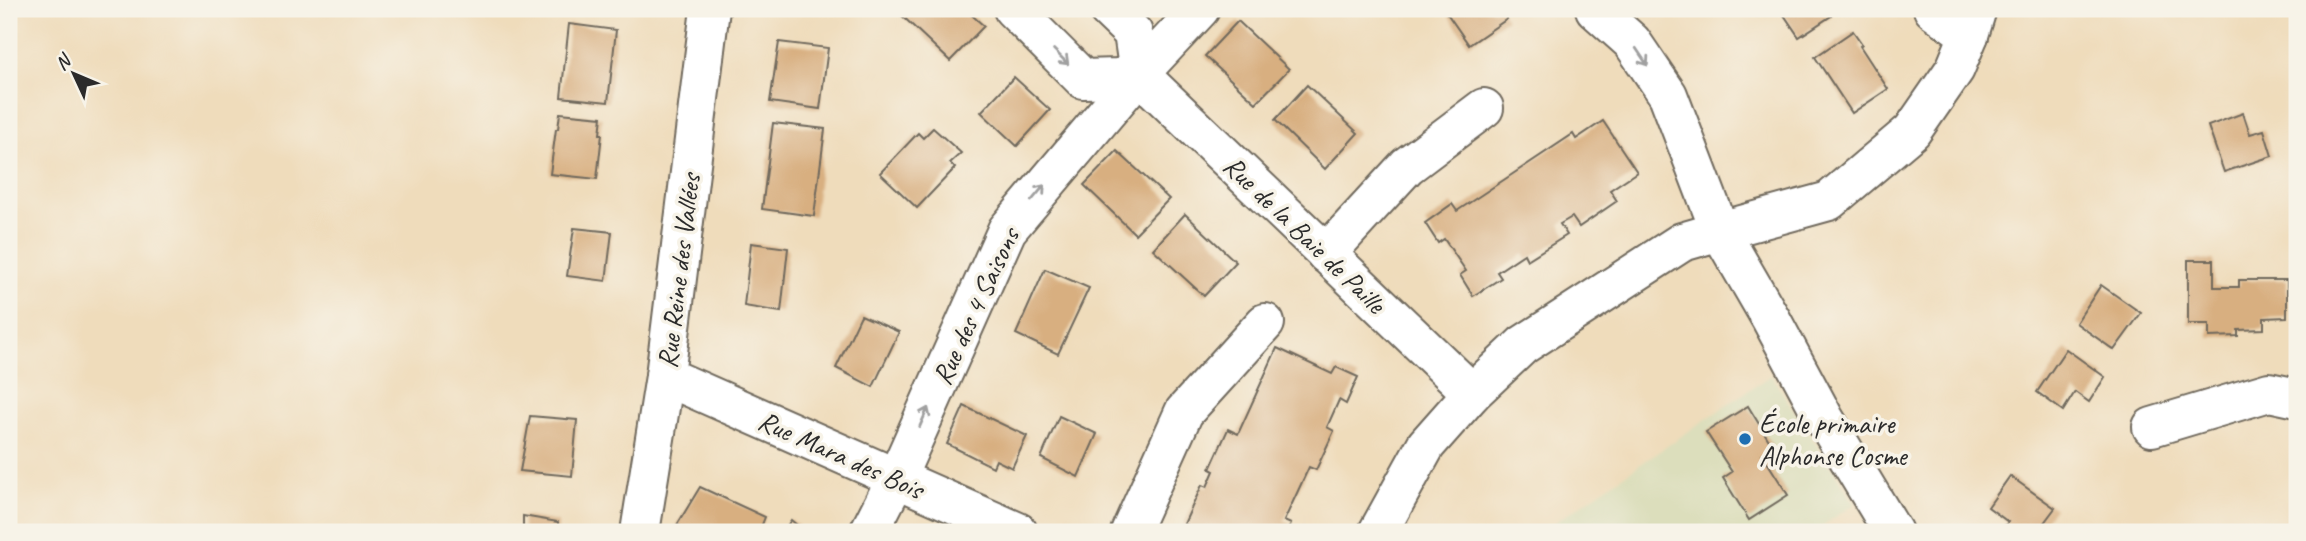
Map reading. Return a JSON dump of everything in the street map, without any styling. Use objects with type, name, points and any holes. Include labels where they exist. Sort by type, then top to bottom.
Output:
[{"type":"street","name":"Rue Reine des Vallées","points":[[640,532],[665,376],[710,9]]},
{"type":"street","points":[[1013,9],[1083,79],[1118,78],[1139,74],[1133,33],[1108,9]]},
{"type":"street","name":"Rue des 4 Saisons","points":[[869,532],[896,479],[1007,230],[1139,74],[1200,9]]},
{"type":"street","points":[[1595,9],[1632,42],[1668,95],[1720,231],[1824,418],[1894,532]]},
{"type":"street","points":[[1378,532],[1426,445],[1472,394],[1522,345],[1682,242],[1829,201],[1912,131],[1955,69],[1973,22],[1933,9]]},
{"type":"street","name":"Rue de la Baie de Paille","points":[[1139,74],[1472,394]]},
{"type":"street","points":[[1326,254],[1408,166],[1484,108]]},
{"type":"street","points":[[1130,532],[1184,412],[1265,323]]},
{"type":"street","name":"Rue Mara des Bois","points":[[665,376],[1018,532]]},
{"type":"street","points":[[2152,427],[2269,392],[2297,398]]},
{"type":"shaded area","name":"École primaire Alphonse Cosme","points":[[1771,375],[1855,504],[1813,532],[1541,532]]},
{"type":"building","points":[[895,9],[965,9],[984,26],[950,61]]},
{"type":"building","points":[[1444,9],[1500,9],[1507,19],[1469,45]]},
{"type":"building","points":[[1780,9],[1833,9],[1831,16],[1799,37]]},
{"type":"building","points":[[1238,21],[1289,69],[1256,103],[1205,56]]},
{"type":"building","points":[[569,24],[616,30],[608,102],[561,97]]},
{"type":"building","points":[[1853,31],[1888,89],[1852,113],[1815,57]]},
{"type":"building","points":[[779,42],[828,48],[820,109],[770,102]]},
{"type":"building","points":[[1014,77],[1050,110],[1017,146],[981,112]]},
{"type":"building","points":[[1307,85],[1358,133],[1325,169],[1275,120]]},
{"type":"building","points":[[560,113],[602,117],[597,179],[550,174]]},
{"type":"building","points":[[2243,113],[2250,134],[2264,130],[2272,156],[2224,172],[2208,126]]},
{"type":"building","points":[[1603,121],[1637,172],[1610,190],[1617,201],[1579,227],[1572,217],[1560,224],[1567,235],[1527,260],[1524,254],[1497,272],[1501,278],[1473,296],[1460,275],[1466,271],[1444,239],[1438,243],[1425,223],[1452,204],[1457,211],[1573,134],[1576,139]]},
{"type":"building","points":[[773,123],[825,129],[814,216],[762,209]]},
{"type":"building","points":[[933,128],[961,153],[950,163],[955,168],[917,208],[880,173],[918,133],[923,138]]},
{"type":"building","points":[[1117,151],[1169,199],[1135,234],[1084,185]]},
{"type":"building","points":[[1185,214],[1236,262],[1204,296],[1153,249]]},
{"type":"building","points":[[574,228],[612,232],[606,281],[567,276]]},
{"type":"building","points":[[751,243],[788,248],[781,312],[744,306]]},
{"type":"building","points":[[2188,260],[2214,260],[2214,287],[2239,287],[2239,280],[2287,280],[2287,317],[2264,318],[2264,329],[2238,330],[2238,336],[2209,337],[2209,324],[2188,324]]},
{"type":"building","points":[[1045,269],[1089,288],[1058,354],[1016,334]]},
{"type":"building","points":[[2101,285],[2141,313],[2114,350],[2076,323]]},
{"type":"building","points":[[861,315],[899,332],[873,387],[836,368]]},
{"type":"building","points":[[1277,348],[1332,374],[1336,367],[1358,377],[1346,404],[1339,400],[1327,427],[1334,431],[1316,470],[1309,467],[1284,521],[1291,524],[1287,532],[1194,532],[1195,529],[1184,524],[1202,485],[1207,487],[1214,471],[1210,469],[1228,429],[1238,434]]},
{"type":"building","points":[[2066,349],[2105,377],[2089,402],[2075,392],[2063,411],[2037,392]]},
{"type":"building","points":[[964,406],[1027,436],[1012,468],[996,460],[993,467],[947,444]]},
{"type":"building","points":[[1748,406],[1773,447],[1762,454],[1788,495],[1749,520],[1723,478],[1732,472],[1706,432]]},
{"type":"building","points":[[530,416],[577,420],[572,476],[520,471]]},
{"type":"building","points":[[1059,416],[1097,434],[1078,477],[1041,458]]},
{"type":"building","points":[[2010,476],[2055,508],[2037,532],[2000,532],[2008,522],[1988,507]]},
{"type":"building","points":[[700,487],[765,517],[759,532],[692,532],[677,525]]},
{"type":"building","points":[[523,516],[558,522],[558,532],[523,532]]},
{"type":"building","points":[[791,520],[805,532],[783,532]]},
{"type":"place","name":"École primaire Alphonse Cosme","points":[[1745,439]]}]
